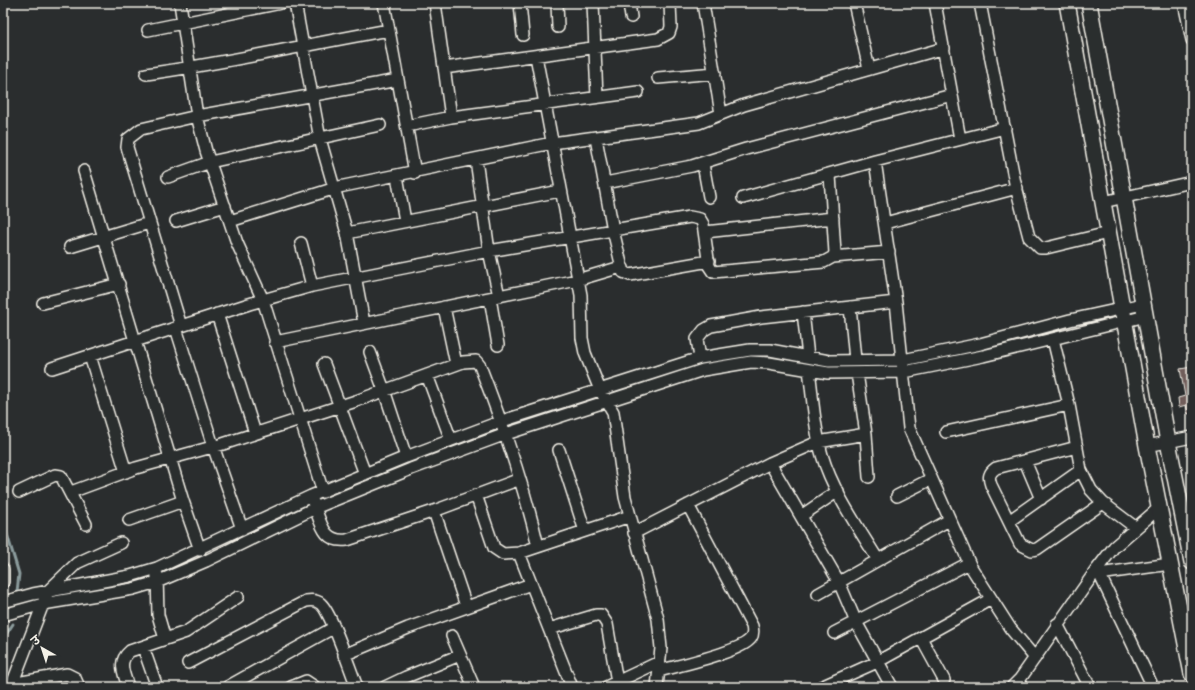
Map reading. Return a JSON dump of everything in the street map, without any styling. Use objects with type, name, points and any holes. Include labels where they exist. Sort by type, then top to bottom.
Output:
[{"type":"main road","points":[[1067,3],[1147,446],[1166,536],[1192,674]]},
{"type":"main road","points":[[1089,3],[1168,442],[1189,532],[1191,555],[1170,559]]},
{"type":"main road","points":[[1166,536],[1189,532]]},
{"type":"street","points":[[180,3],[189,68],[198,116],[210,162],[237,243],[263,300],[323,492]]},
{"type":"street","points":[[148,30],[262,5],[281,3]]},
{"type":"street","points":[[295,3],[320,139],[347,233],[364,323]]},
{"type":"street","points":[[384,3],[416,172]]},
{"type":"street","points":[[436,3],[451,117]]},
{"type":"street","points":[[520,3],[523,35]]},
{"type":"street","points":[[557,3],[558,27]]},
{"type":"street","points":[[593,3],[597,97]]},
{"type":"street","points":[[629,3],[631,17]]},
{"type":"street","points":[[444,68],[536,56],[665,36],[669,34],[671,28],[670,3]]},
{"type":"street","points":[[703,3],[721,114]]},
{"type":"street","points":[[854,3],[869,69]]},
{"type":"street","points":[[936,3],[960,139]]},
{"type":"street","points":[[980,3],[1017,188],[1029,237],[1040,248],[1046,248],[1108,233]]},
{"type":"street","points":[[1184,3],[1192,40]]},
{"type":"street","points":[[146,74],[189,68],[303,45],[389,30]]},
{"type":"street","points":[[230,221],[335,188],[476,160],[552,143],[699,123],[744,104],[944,48]]},
{"type":"street","points":[[536,56],[560,191],[578,280],[585,352],[600,390],[616,421],[625,497],[658,619],[659,667],[657,687]]},
{"type":"street","points":[[658,78],[714,73]]},
{"type":"street","points":[[242,529],[213,446],[178,327],[127,147],[128,139],[141,129],[198,116],[398,80]]},
{"type":"street","points":[[407,126],[451,117],[638,92]]},
{"type":"street","points":[[605,183],[703,164],[746,149],[952,95]]},
{"type":"street","points":[[168,177],[210,162],[380,125]]},
{"type":"street","points":[[744,198],[830,175],[875,161],[1005,128]]},
{"type":"street","points":[[596,138],[613,230],[623,272],[630,275],[708,261]]},
{"type":"street","points":[[476,160],[489,251],[498,345]]},
{"type":"street","points":[[875,161],[896,302],[909,428],[930,479],[969,564],[1010,628],[1035,658]]},
{"type":"street","points":[[703,164],[709,197]]},
{"type":"street","points":[[84,171],[119,284],[134,341],[183,501],[200,550]]},
{"type":"street","points":[[830,175],[835,253],[833,257]]},
{"type":"street","points":[[397,176],[405,221]]},
{"type":"street","points":[[1103,202],[1192,182]]},
{"type":"street","points":[[885,223],[1017,188]]},
{"type":"street","points":[[347,233],[560,191]]},
{"type":"street","points":[[176,221],[225,206]]},
{"type":"street","points":[[52,368],[217,314],[312,286],[569,236],[690,217],[700,219],[705,232],[710,269],[718,272],[824,262],[833,257],[889,252]]},
{"type":"street","points":[[705,232],[833,218]]},
{"type":"street","points":[[70,247],[149,223]]},
{"type":"street","points":[[301,243],[312,286]]},
{"type":"street","points":[[276,342],[578,280],[622,267]]},
{"type":"street","points":[[42,303],[119,284]]},
{"type":"street","points":[[700,358],[697,339],[704,330],[711,326],[761,317],[896,302]]},
{"type":"street","points":[[444,307],[456,364]]},
{"type":"street","points":[[850,307],[855,360]]},
{"type":"street","points":[[7,607],[33,594],[130,576],[157,568],[200,550],[311,496],[451,440],[502,421],[700,358],[750,350],[770,350],[829,361],[903,360],[1145,310]]},
{"type":"street","points":[[803,312],[808,357]]},
{"type":"street","points":[[217,314],[255,433]]},
{"type":"street","points":[[7,607],[39,605],[133,589],[157,582],[200,564],[315,508],[506,434],[703,370],[733,364],[769,363],[828,374],[904,372],[1053,339],[1124,314]]},
{"type":"street","points":[[1053,339],[1069,405],[1081,470],[1091,490],[1103,503],[1136,528]]},
{"type":"street","points":[[370,352],[406,458]]},
{"type":"street","points":[[90,356],[126,472]]},
{"type":"street","points":[[71,492],[126,472],[339,406],[456,364],[476,361],[480,366],[502,421],[528,503],[538,546]]},
{"type":"street","points":[[324,364],[364,474]]},
{"type":"street","points":[[809,370],[818,442],[827,470],[878,560]]},
{"type":"street","points":[[857,373],[866,434],[869,477]]},
{"type":"street","points":[[427,375],[451,440]]},
{"type":"street","points":[[946,432],[1069,405]]},
{"type":"street","points":[[634,533],[770,463],[818,442],[866,434]]},
{"type":"street","points":[[1147,446],[1192,437]]},
{"type":"street","points":[[1077,447],[996,468],[991,472],[989,478],[1020,544],[1032,550],[1037,549],[1103,503]]},
{"type":"street","points":[[560,450],[585,531]]},
{"type":"street","points":[[1025,460],[1041,499]]},
{"type":"street","points":[[770,463],[839,582],[856,622],[892,687]]},
{"type":"street","points":[[1009,521],[1081,470]]},
{"type":"street","points":[[19,492],[58,474],[65,480],[86,524]]},
{"type":"street","points":[[311,496],[326,534],[330,539],[338,541],[348,540],[434,511],[520,479]]},
{"type":"street","points":[[897,496],[930,479]]},
{"type":"street","points":[[801,516],[838,491]]},
{"type":"street","points":[[476,495],[494,548],[503,554],[519,553],[630,516]]},
{"type":"street","points":[[129,520],[183,501]]},
{"type":"street","points":[[606,687],[659,667],[720,654],[746,643],[751,639],[753,633],[752,626],[688,504]]},
{"type":"street","points":[[1015,686],[1057,624],[1098,572],[1114,547],[1160,507]]},
{"type":"street","points":[[434,511],[466,606]]},
{"type":"street","points":[[818,594],[949,520]]},
{"type":"street","points":[[11,685],[39,605],[48,591],[77,563],[121,543]]},
{"type":"street","points":[[519,553],[572,687]]},
{"type":"street","points":[[1098,572],[1170,559]]},
{"type":"street","points":[[834,633],[969,564]]},
{"type":"street","points":[[157,568],[158,615],[165,639]]},
{"type":"street","points":[[3,569],[3,582]]},
{"type":"street","points":[[1098,572],[1153,687]]},
{"type":"street","points":[[344,655],[408,628],[531,584]]},
{"type":"street","points":[[128,687],[122,666],[122,660],[130,651],[186,632],[238,597]]},
{"type":"street","points":[[821,687],[877,662],[991,599]]},
{"type":"street","points":[[188,663],[306,601],[314,600],[321,604],[328,614],[357,687]]},
{"type":"street","points":[[549,629],[596,614],[601,615],[607,624],[617,682]]},
{"type":"street","points":[[1057,624],[1090,687]]},
{"type":"street","points":[[227,687],[333,628]]},
{"type":"street","points":[[452,636],[474,687]]},
{"type":"street","points":[[921,638],[944,680]]},
{"type":"street","points":[[143,647],[157,687]]},
{"type":"street","points":[[385,687],[460,654]]},
{"type":"street","points":[[11,685],[67,674],[75,678],[80,687]]},
{"type":"street","points":[[291,687],[306,681],[315,687]]},
{"type":"building","points":[[1192,367],[1192,413],[1188,414],[1186,405],[1179,407],[1178,398],[1185,396],[1180,369]]},
{"type":"waterway","points":[[3,521],[19,574],[17,592]]},
{"type":"waterway","points":[[3,639],[13,624]]}]
